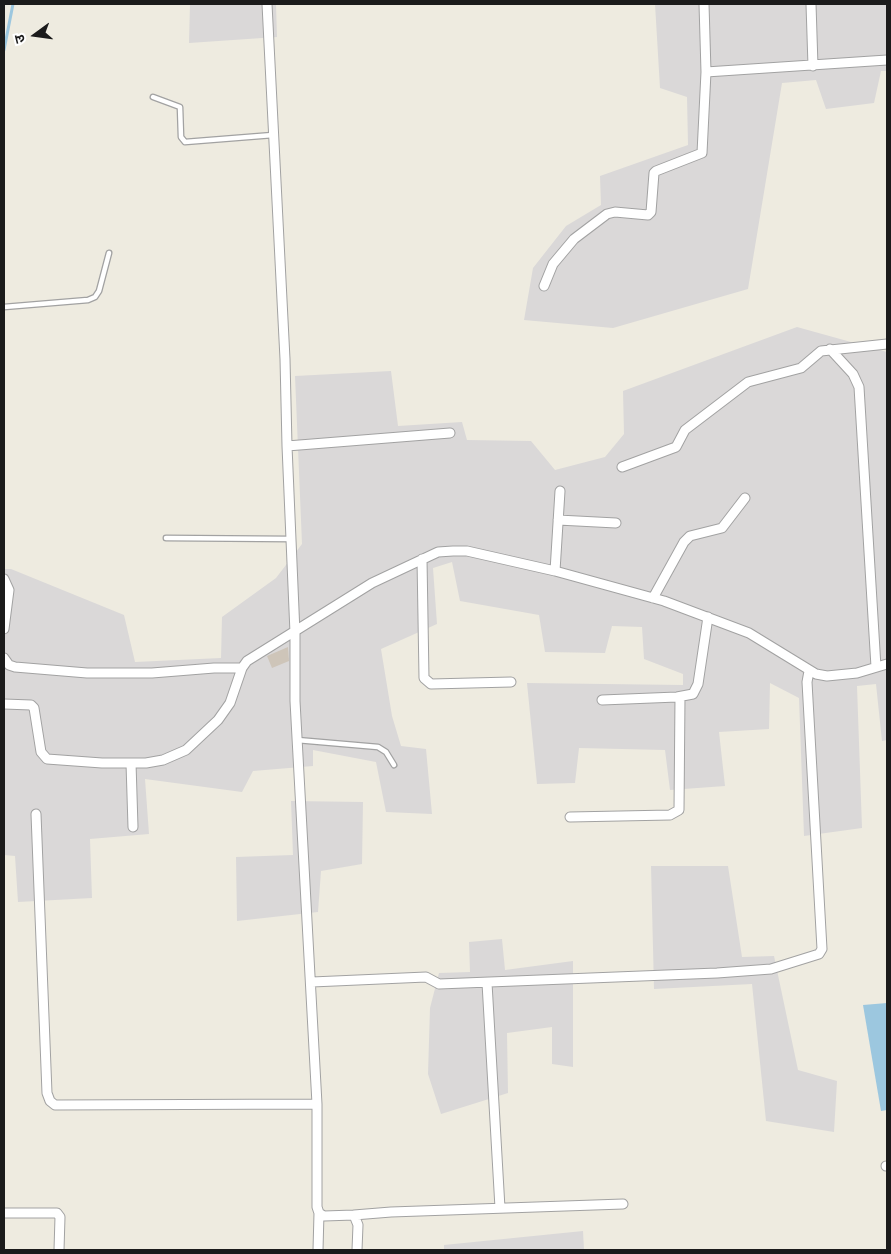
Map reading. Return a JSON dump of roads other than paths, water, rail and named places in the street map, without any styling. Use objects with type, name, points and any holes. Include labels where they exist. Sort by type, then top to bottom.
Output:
[{"type":"street","points":[[266,4],[285,359],[297,740],[312,982],[317,1104],[316,1195],[319,1213],[318,1250]]},
{"type":"street","points":[[544,286],[553,264],[574,239],[607,214],[615,212],[648,215],[656,171],[702,153],[706,72],[704,4]]},
{"type":"street","points":[[811,4],[813,66]]},
{"type":"street","points":[[706,72],[887,60]]},
{"type":"street","points":[[622,467],[676,447],[685,430],[729,398],[743,384],[801,368],[816,354],[830,349],[887,344]]},
{"type":"street","points":[[830,349],[853,374],[860,387],[876,667]]},
{"type":"street","points":[[287,446],[450,433]]},
{"type":"street","points":[[555,571],[560,491]]},
{"type":"street","points":[[653,598],[684,542],[690,536],[722,528],[745,498]]},
{"type":"street","points":[[558,520],[616,523]]},
{"type":"street","points":[[4,704],[31,705],[34,708],[41,752],[47,759],[132,763],[163,760],[186,750],[218,720],[230,703],[242,668],[256,655],[295,633],[329,609],[365,588],[438,552],[468,551],[555,571],[653,598],[708,617],[749,634],[808,671],[826,676],[857,673],[887,664]]},
{"type":"street","points":[[422,559],[424,678],[431,684],[511,682]]},
{"type":"street","points":[[4,578],[9,590],[4,629]]},
{"type":"street","points":[[602,700],[680,697],[696,692],[708,617]]},
{"type":"street","points":[[4,658],[9,665],[15,667],[86,673],[152,673],[214,668],[242,668]]},
{"type":"street","points":[[312,982],[426,977],[436,984],[487,983],[770,969],[819,954],[822,950],[808,710],[808,671]]},
{"type":"street","points":[[570,817],[670,815],[679,810],[680,697]]},
{"type":"street","points":[[132,763],[133,827]]},
{"type":"street","points":[[36,814],[46,1093],[50,1101],[55,1105],[317,1104]]},
{"type":"street","points":[[487,983],[500,1208]]},
{"type":"street","points":[[319,1213],[324,1216],[354,1216],[391,1212],[623,1204]]},
{"type":"street","points":[[4,1212],[57,1213],[60,1217],[59,1250]]},
{"type":"street","points":[[354,1216],[358,1225],[358,1250]]},
{"type":"lane","points":[[153,97],[180,108],[181,137],[185,142],[273,135]]},
{"type":"lane","points":[[4,307],[88,300],[95,297],[99,291],[110,253]]},
{"type":"lane","points":[[166,538],[291,538]]},
{"type":"lane","points":[[297,740],[378,747],[386,752],[394,765]]},
{"type":"water","points":[[887,1003],[887,1110],[881,1111],[863,1005]]},
{"type":"waterway","points":[[4,50],[13,4]]}]
